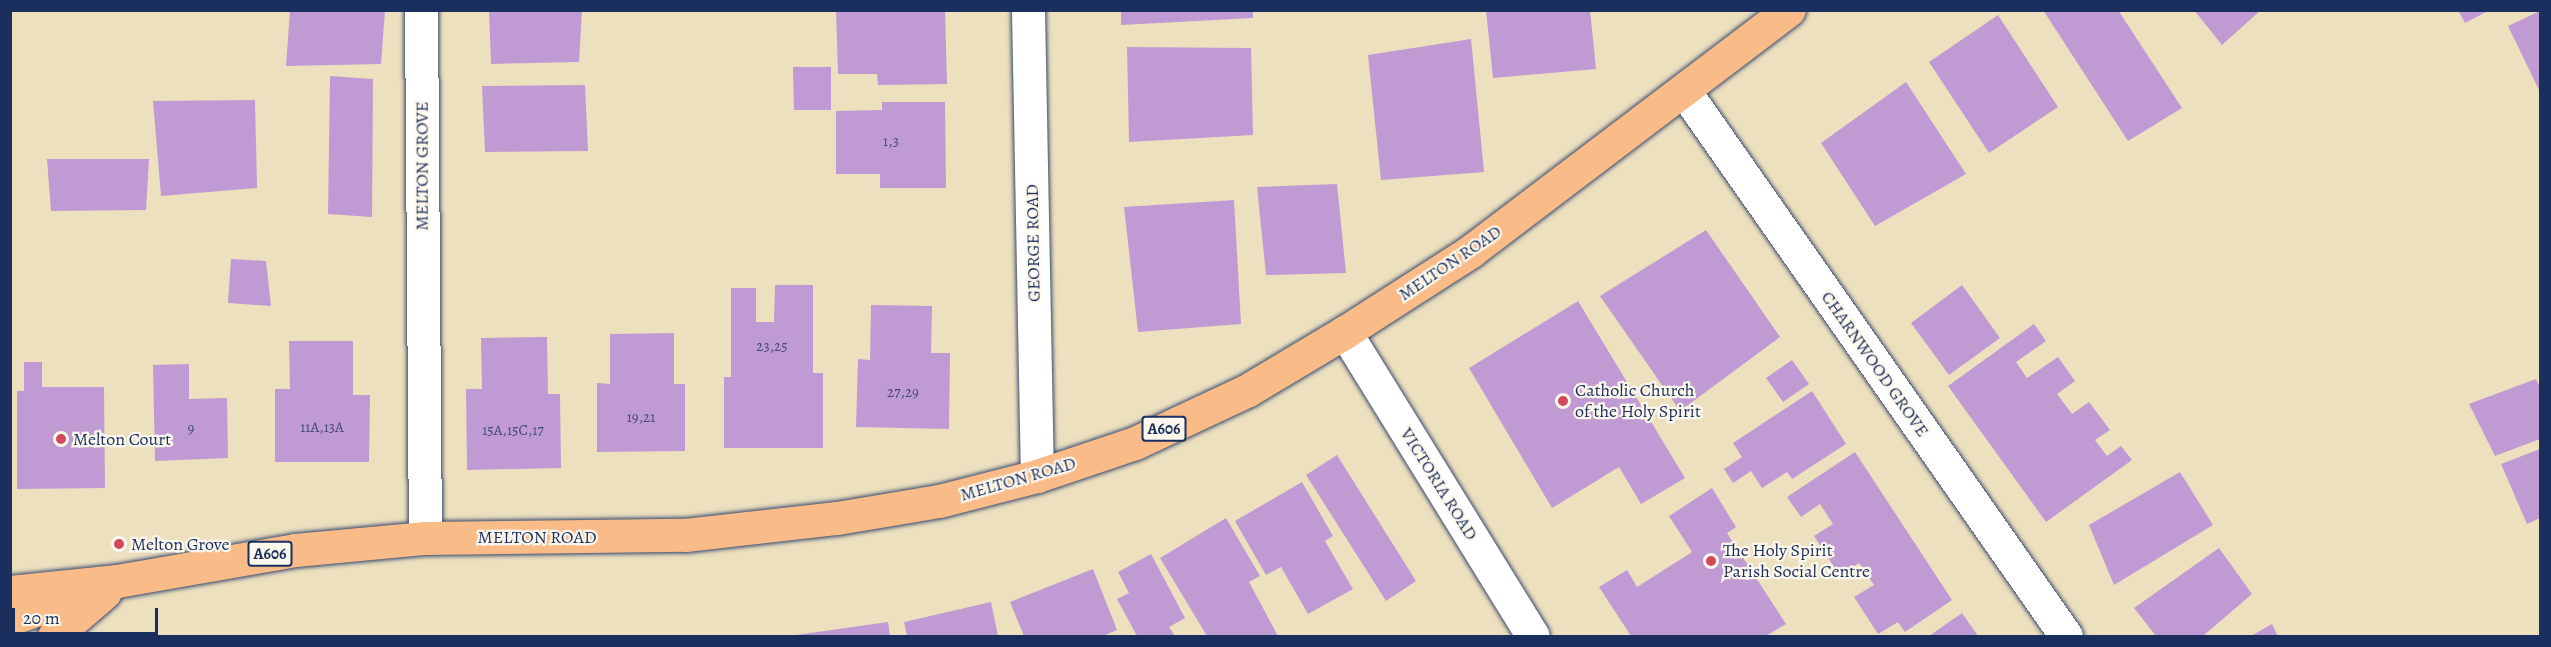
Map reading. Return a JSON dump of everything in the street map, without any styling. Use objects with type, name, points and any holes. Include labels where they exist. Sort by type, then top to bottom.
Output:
[{"type":"main road","name":"MELTON ROAD","points":[[10,592],[117,581],[295,550],[425,538],[685,535],[837,518],[939,501],[1037,476],[1136,442],[1248,390],[1345,332],[1471,251],[1685,92],[1789,10]]},
{"type":"main road","name":"MELTON ROAD","points":[[10,619],[117,581]]},
{"type":"main road","points":[[54,636],[117,581]]},
{"type":"street","name":"MELTON GROVE","points":[[421,10],[425,538]]},
{"type":"street","name":"GEORGE ROAD","points":[[1028,10],[1037,476]]},
{"type":"street","name":"CHARNWOOD GROVE","points":[[1685,92],[2066,636]]},
{"type":"street","name":"VICTORIA ROAD","points":[[1345,332],[1533,636]]},
{"type":"building","points":[[290,10],[385,10],[381,64],[286,66]]},
{"type":"building","points":[[489,10],[582,10],[579,62],[491,64]]},
{"type":"building","points":[[836,10],[945,10],[947,84],[878,85],[877,74],[838,74]]},
{"type":"building","points":[[1121,10],[1253,10],[1253,18],[1121,25]]},
{"type":"building","points":[[1486,10],[1590,10],[1596,69],[1493,78]]},
{"type":"building","points":[[2043,10],[2118,10],[2182,108],[2128,141]]},
{"type":"building","points":[[2194,10],[2261,10],[2222,45]]},
{"type":"building","points":[[2458,10],[2490,10],[2465,23]]},
{"type":"building","points":[[2540,11],[2540,92],[2508,26]]},
{"type":"building","points":[[1998,15],[2058,107],[1989,153],[1929,62]]},
{"type":"building","points":[[1471,39],[1484,172],[1381,180],[1368,55]]},
{"type":"building","points":[[1127,47],[1251,48],[1253,135],[1129,142]]},
{"type":"building","points":[[793,67],[831,67],[831,110],[794,110]]},
{"type":"building","points":[[330,76],[373,79],[372,217],[328,214]]},
{"type":"building","points":[[1906,82],[1966,174],[1875,226],[1821,143]]},
{"type":"building","points":[[585,85],[588,151],[485,152],[482,86]]},
{"type":"building","points":[[255,100],[257,188],[161,196],[153,101]]},
{"type":"building","points":[[882,102],[945,102],[946,188],[880,188],[880,174],[836,174],[836,111],[882,110]]},
{"type":"building","points":[[47,159],[149,159],[146,210],[51,211]]},
{"type":"building","points":[[1337,184],[1346,273],[1266,275],[1257,187]]},
{"type":"building","points":[[1234,200],[1241,324],[1138,332],[1124,207]]},
{"type":"building","points":[[1706,230],[1780,337],[1680,411],[1600,296]]},
{"type":"building","points":[[231,259],[266,261],[271,306],[228,303]]},
{"type":"building","points":[[775,285],[813,285],[813,373],[823,373],[823,448],[724,448],[724,377],[731,377],[731,288],[756,288],[756,322],[774,322]]},
{"type":"building","points":[[1962,285],[2000,338],[1949,375],[1911,323]]},
{"type":"building","name":"Catholic Church of the Holy Spirit","points":[[1578,301],[1685,478],[1641,504],[1619,467],[1552,508],[1469,368]]},
{"type":"building","points":[[871,305],[932,306],[931,353],[950,353],[949,429],[856,427],[858,359],[870,360]]},
{"type":"building","points":[[2034,324],[2046,341],[2016,362],[2027,378],[2058,357],[2075,381],[2057,394],[2072,414],[2089,402],[2110,430],[2095,440],[2107,456],[2121,446],[2132,460],[2046,522],[1948,386]]},
{"type":"building","points":[[674,333],[674,384],[685,384],[685,451],[597,452],[597,383],[610,384],[610,334]]},
{"type":"building","points":[[547,337],[548,394],[560,394],[561,468],[467,470],[466,389],[482,389],[481,338]]},
{"type":"building","points":[[289,341],[353,341],[353,395],[370,395],[369,462],[275,462],[275,389],[290,389]]},
{"type":"building","points":[[1792,360],[1809,384],[1783,402],[1766,378]]},
{"type":"building","name":"Melton Court","points":[[24,362],[42,362],[42,387],[104,387],[105,488],[17,489],[17,391],[24,391]]},
{"type":"building","points":[[189,364],[189,399],[227,398],[228,458],[155,461],[153,365]]},
{"type":"building","points":[[2536,379],[2540,388],[2540,439],[2495,456],[2469,404]]},
{"type":"building","points":[[1812,391],[1846,444],[1792,479],[1787,472],[1762,488],[1751,471],[1733,483],[1724,469],[1742,457],[1733,443]]},
{"type":"building","points":[[2540,449],[2540,518],[2527,524],[2501,464]]},
{"type":"building","points":[[1855,452],[1952,600],[1905,632],[1898,622],[1878,634],[1854,597],[1874,585],[1859,563],[1840,576],[1814,536],[1833,524],[1820,504],[1801,517],[1787,497]]},
{"type":"building","points":[[1337,455],[1416,581],[1386,601],[1306,475]]},
{"type":"building","points":[[2180,472],[2213,525],[2114,585],[2089,525]]},
{"type":"building","points":[[1302,482],[1333,536],[1325,541],[1353,589],[1308,614],[1281,567],[1266,575],[1235,521]]},
{"type":"building","name":"The Holy Spirit Parish Social Centre","points":[[1712,488],[1736,527],[1727,533],[1786,624],[1766,636],[1631,636],[1599,587],[1627,570],[1637,587],[1692,552],[1669,516]]},
{"type":"building","points":[[1226,518],[1260,576],[1249,582],[1278,636],[1207,636],[1160,558]]},
{"type":"building","points":[[2219,548],[2252,594],[2203,636],[2156,636],[2134,608]]},
{"type":"building","points":[[1151,554],[1185,618],[1169,627],[1175,636],[1137,636],[1117,599],[1129,593],[1118,572]]},
{"type":"building","points":[[1093,569],[1117,630],[1103,636],[1024,636],[1010,602]]},
{"type":"building","points":[[991,602],[998,636],[907,636],[904,622]]},
{"type":"building","points":[[1962,613],[1978,636],[1929,636]]},
{"type":"building","points":[[888,622],[890,636],[796,635]]},
{"type":"building","points":[[2272,624],[2278,636],[2251,636]]},
{"type":"place","name":"Catholic Church of the Holy Spirit","points":[[1563,401]]},
{"type":"place","name":"Melton Court","points":[[61,439]]},
{"type":"place","name":"Melton Grove","points":[[119,544]]},
{"type":"place","name":"The Holy Spirit Parish Social Centre","points":[[1711,561]]}]
